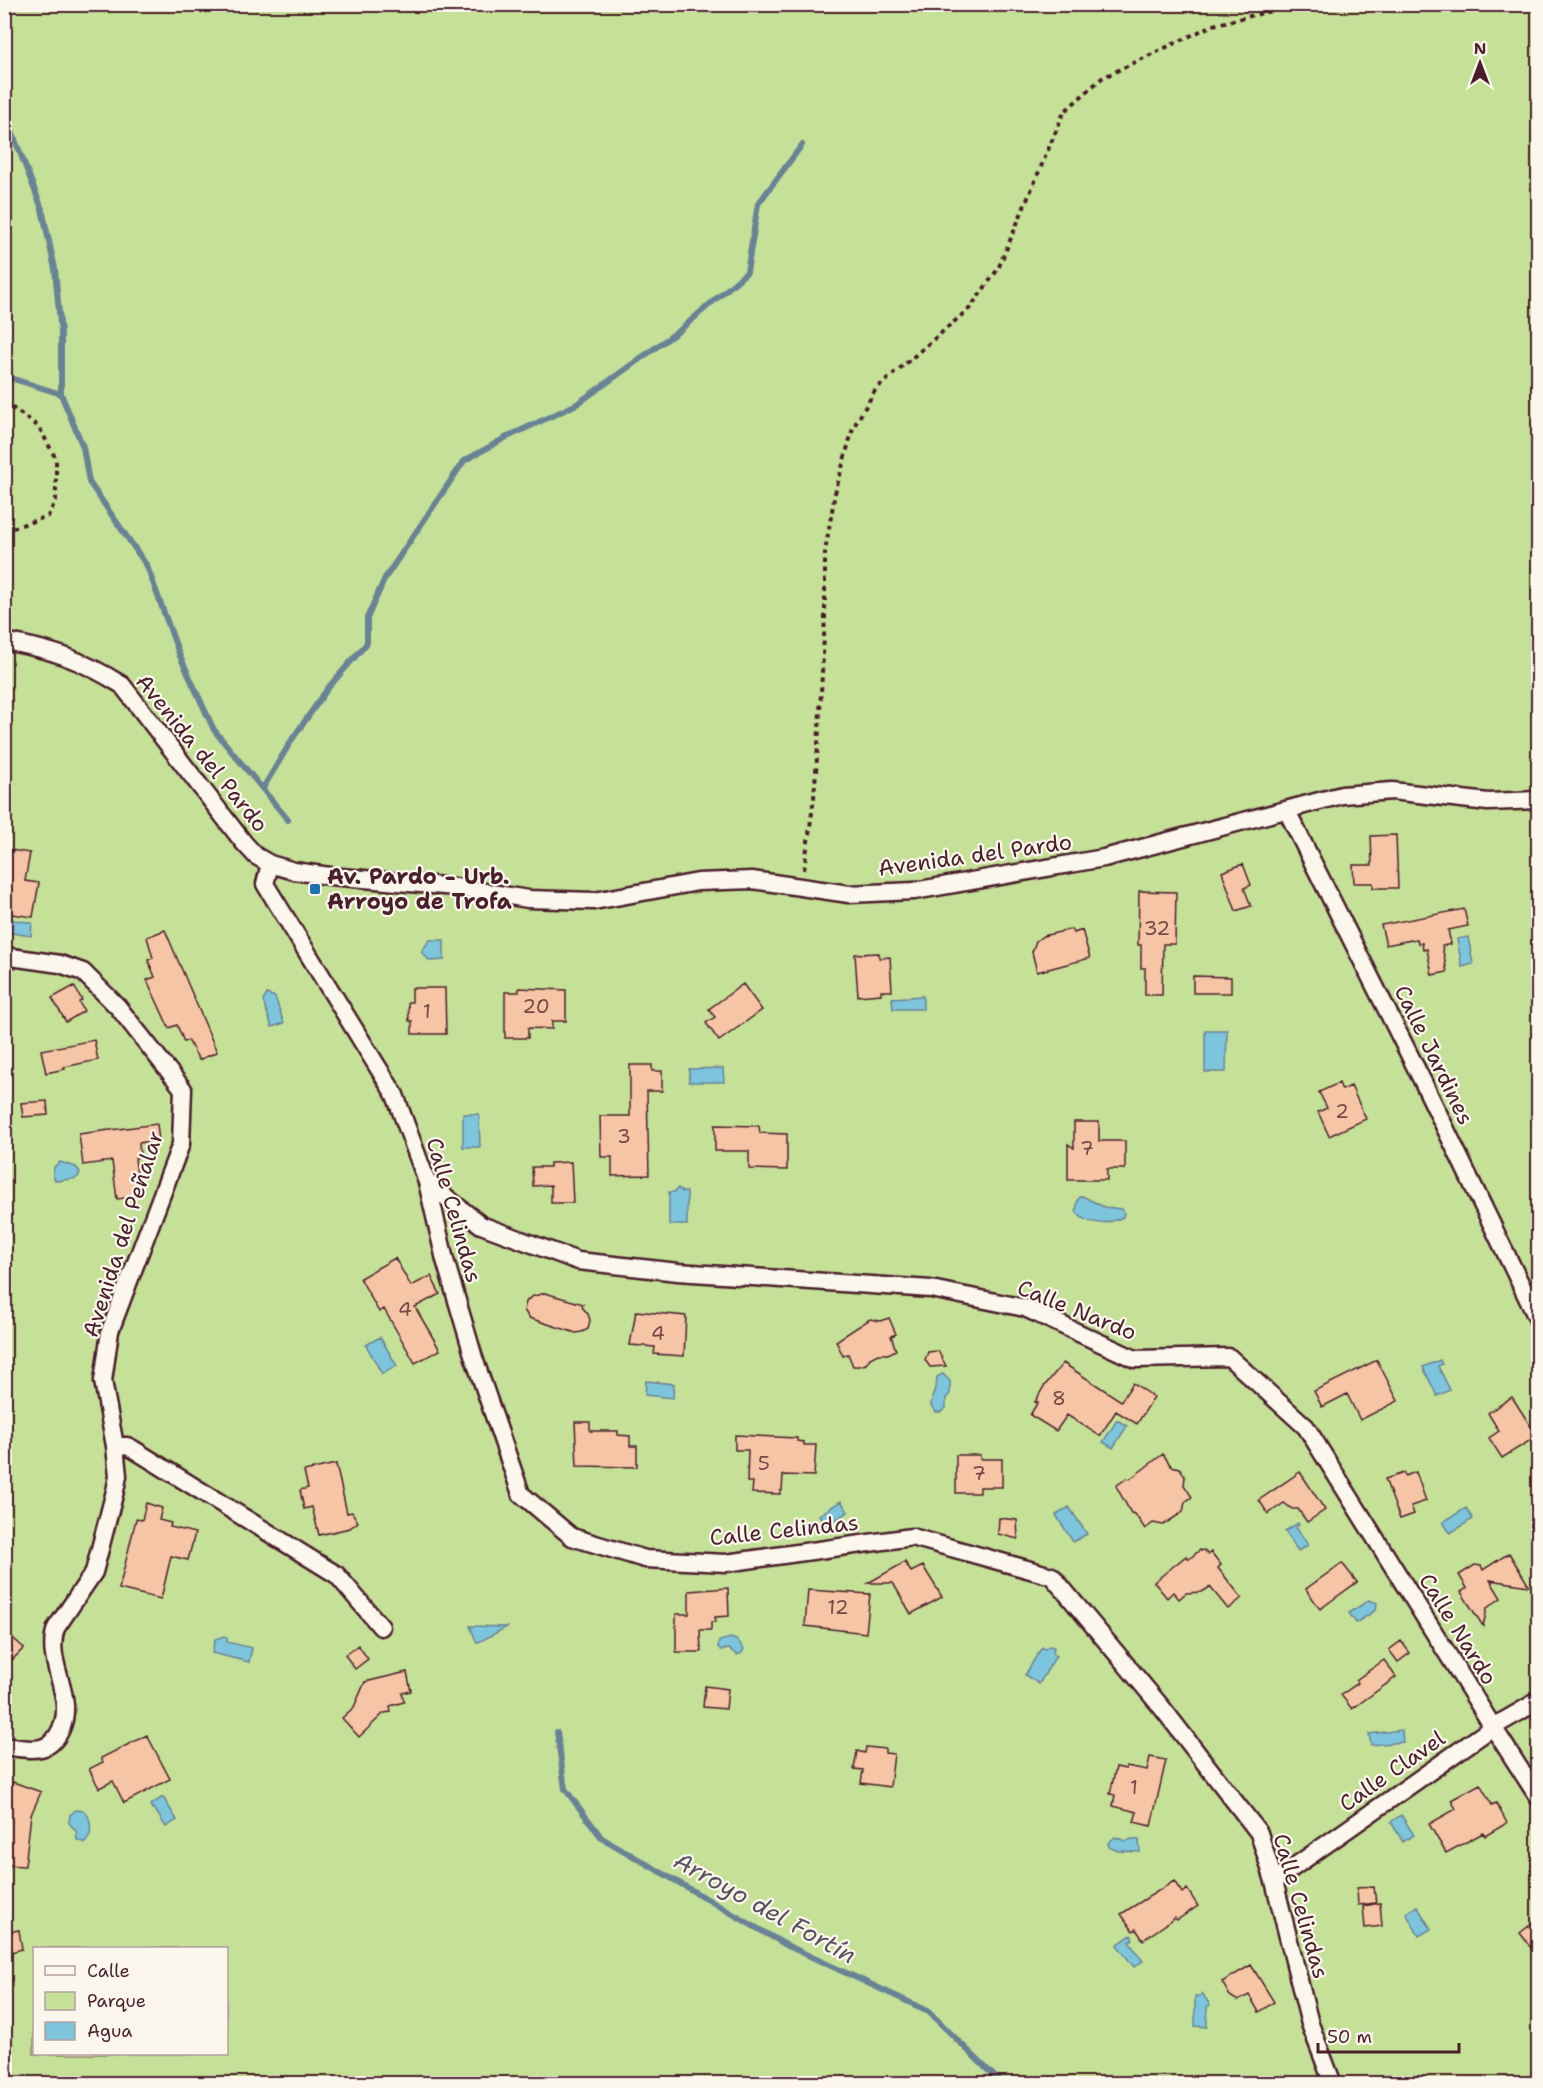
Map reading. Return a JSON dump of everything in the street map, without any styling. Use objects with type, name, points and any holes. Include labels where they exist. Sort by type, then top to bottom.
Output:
[{"type":"street","name":"Avenida del Pardo","points":[[4,641],[34,646],[70,657],[122,685],[244,843],[256,856],[270,864],[294,871],[330,876],[454,887],[528,899],[594,901],[698,882],[752,880],[849,894],[914,891],[1104,858],[1342,795],[1392,791],[1488,802],[1539,801]]},
{"type":"street","name":"Calle Jardines","points":[[1287,811],[1424,1082],[1539,1320]]},
{"type":"street","name":"Calle Celindas","points":[[270,864],[265,884],[394,1095],[427,1182],[445,1260],[474,1358],[521,1494],[572,1537],[645,1559],[726,1563],[912,1537],[1052,1576],[1163,1709],[1259,1833],[1274,1881],[1310,2024],[1333,2084]]},
{"type":"street","name":"Avenida del Peñalar","points":[[4,956],[60,964],[83,972],[118,1007],[183,1089],[181,1144],[110,1331],[103,1381],[115,1446],[117,1482],[96,1565],[88,1582],[56,1628],[53,1636],[52,1654],[66,1705],[63,1725],[52,1745],[45,1748],[24,1749],[4,1746]]},
{"type":"street","name":"Calle Nardo","points":[[427,1182],[481,1226],[578,1261],[678,1272],[931,1289],[1025,1308],[1136,1359],[1229,1357],[1306,1427],[1539,1797]]},
{"type":"street","points":[[115,1446],[127,1446],[133,1449],[337,1575],[381,1627]]},
{"type":"street","name":"Calle Clavel","points":[[1274,1881],[1493,1727],[1539,1701]]},
{"type":"path","points":[[802,889],[818,741],[825,617],[825,552],[835,493],[853,428],[876,389],[970,308],[998,269],[1064,112],[1101,78],[1213,25],[1300,4]]},
{"type":"path","points":[[4,402],[39,427],[56,459],[56,500],[48,516],[4,531]]},
{"type":"green space","points":[[5,5],[1538,5],[1538,2083],[5,2084]]},
{"type":"water","points":[[8,919],[32,923],[31,936],[6,932],[5,924]]},
{"type":"water","points":[[1468,937],[1473,964],[1462,967],[1457,939]]},
{"type":"water","points":[[430,940],[444,940],[444,960],[430,961],[422,953]]},
{"type":"water","points":[[267,994],[275,997],[284,1023],[272,1027],[263,1001]]},
{"type":"water","points":[[923,996],[923,1009],[893,1009],[892,998]]},
{"type":"water","points":[[1205,1030],[1227,1030],[1226,1072],[1205,1072]]},
{"type":"water","points":[[723,1068],[724,1082],[689,1082],[689,1069]]},
{"type":"water","points":[[463,1114],[479,1114],[480,1147],[463,1147]]},
{"type":"water","points":[[60,1162],[76,1167],[80,1172],[78,1177],[55,1180],[54,1167]]},
{"type":"water","points":[[678,1188],[682,1192],[687,1192],[687,1225],[669,1225],[669,1192],[674,1192]]},
{"type":"water","points":[[1082,1196],[1104,1207],[1121,1209],[1124,1213],[1123,1217],[1098,1223],[1085,1220],[1076,1211],[1078,1199]]},
{"type":"water","points":[[380,1337],[397,1366],[382,1374],[366,1345]]},
{"type":"water","points":[[1440,1360],[1442,1364],[1438,1366],[1450,1390],[1437,1396],[1423,1367]]},
{"type":"water","points":[[943,1374],[950,1381],[950,1394],[946,1398],[946,1408],[941,1412],[936,1412],[931,1402],[937,1377]]},
{"type":"water","points":[[646,1381],[674,1384],[673,1398],[645,1395]]},
{"type":"water","points":[[1117,1420],[1127,1426],[1113,1448],[1103,1442]]},
{"type":"water","points":[[841,1501],[848,1512],[826,1526],[819,1515]]},
{"type":"water","points":[[1069,1507],[1087,1534],[1073,1542],[1056,1515]]},
{"type":"water","points":[[1466,1508],[1473,1519],[1450,1533],[1443,1522]]},
{"type":"water","points":[[1298,1523],[1296,1527],[1308,1545],[1298,1551],[1285,1531]]},
{"type":"water","points":[[1369,1600],[1377,1603],[1376,1610],[1356,1623],[1349,1613]]},
{"type":"water","points":[[470,1626],[507,1627],[477,1643]]},
{"type":"water","points":[[224,1636],[227,1642],[252,1648],[249,1662],[212,1653],[215,1639]]},
{"type":"water","points":[[731,1638],[738,1641],[744,1649],[742,1653],[737,1655],[729,1649],[721,1650],[718,1647],[719,1641]]},
{"type":"water","points":[[1049,1646],[1054,1647],[1053,1654],[1056,1656],[1039,1684],[1025,1675],[1042,1647],[1045,1649]]},
{"type":"water","points":[[1402,1730],[1403,1742],[1371,1745],[1369,1734]]},
{"type":"water","points":[[163,1797],[177,1820],[166,1827],[150,1805]]},
{"type":"water","points":[[76,1810],[84,1811],[90,1822],[89,1836],[85,1843],[77,1840],[76,1831],[69,1823],[70,1815]]},
{"type":"water","points":[[1401,1815],[1414,1835],[1403,1842],[1391,1822]]},
{"type":"water","points":[[1115,1837],[1126,1841],[1139,1840],[1140,1852],[1118,1851],[1109,1847],[1108,1843]]},
{"type":"water","points":[[1417,1906],[1431,1929],[1419,1936],[1406,1913]]},
{"type":"water","points":[[1131,1935],[1133,1939],[1129,1942],[1143,1961],[1134,1967],[1117,1945]]},
{"type":"water","points":[[1202,1993],[1210,2005],[1207,2007],[1207,2027],[1195,2026],[1195,1996],[1200,1996]]},
{"type":"building","points":[[1396,835],[1398,888],[1373,888],[1373,883],[1354,883],[1353,865],[1372,865],[1371,836]]},
{"type":"building","points":[[4,849],[30,853],[25,881],[39,883],[33,917],[5,913],[7,902],[4,901]]},
{"type":"building","points":[[1243,864],[1251,885],[1244,888],[1251,906],[1236,911],[1222,872]]},
{"type":"building","points":[[1139,891],[1176,892],[1175,944],[1163,944],[1162,995],[1145,995],[1145,968],[1141,968],[1141,945],[1138,945]]},
{"type":"building","points":[[1464,909],[1468,926],[1448,930],[1451,944],[1442,946],[1447,972],[1432,975],[1427,949],[1423,950],[1422,943],[1418,944],[1417,939],[1386,945],[1381,925]]},
{"type":"building","points":[[1072,929],[1074,933],[1082,930],[1090,958],[1037,972],[1032,952],[1036,941],[1043,936]]},
{"type":"building","points":[[165,930],[217,1052],[199,1060],[188,1040],[184,1042],[177,1025],[169,1028],[147,980],[155,977],[148,960],[153,958],[147,937]]},
{"type":"building","points":[[879,953],[879,958],[890,957],[892,991],[858,996],[855,954]]},
{"type":"building","points":[[1193,976],[1231,977],[1231,993],[1193,993]]},
{"type":"building","points":[[743,984],[762,1010],[719,1041],[706,1023],[715,1017],[709,1009]]},
{"type":"building","points":[[74,986],[82,1000],[79,1002],[84,1011],[66,1022],[52,998]]},
{"type":"building","points":[[412,988],[445,988],[446,1034],[412,1034],[408,1002],[412,1002]]},
{"type":"building","points":[[519,988],[566,990],[566,1021],[552,1021],[552,1029],[528,1028],[528,1038],[505,1038],[505,992],[519,992]]},
{"type":"building","points":[[94,1040],[98,1060],[46,1073],[41,1050]]},
{"type":"building","points":[[630,1065],[652,1065],[652,1071],[662,1071],[662,1091],[647,1091],[649,1175],[612,1176],[612,1157],[601,1157],[600,1116],[630,1116]]},
{"type":"building","points":[[1339,1083],[1342,1090],[1351,1086],[1366,1119],[1329,1136],[1318,1112],[1327,1108],[1319,1092]]},
{"type":"building","points":[[47,1101],[48,1115],[23,1117],[21,1103]]},
{"type":"building","points":[[1074,1122],[1099,1122],[1099,1141],[1125,1141],[1125,1169],[1107,1169],[1107,1180],[1068,1180],[1068,1144],[1074,1148]]},
{"type":"building","points":[[157,1124],[159,1140],[139,1143],[140,1157],[135,1158],[140,1196],[117,1199],[112,1161],[83,1165],[79,1134]]},
{"type":"building","points":[[715,1125],[759,1126],[760,1133],[787,1134],[787,1170],[749,1169],[749,1151],[715,1151]]},
{"type":"building","points":[[571,1162],[573,1203],[551,1203],[551,1185],[533,1186],[532,1167],[550,1167],[550,1163]]},
{"type":"building","points":[[395,1258],[411,1286],[431,1276],[440,1294],[415,1307],[440,1350],[415,1363],[384,1309],[379,1312],[360,1278]]},
{"type":"building","points":[[545,1293],[583,1304],[582,1307],[590,1320],[588,1329],[576,1333],[529,1318],[524,1310],[526,1302],[531,1297]]},
{"type":"building","points":[[636,1311],[686,1316],[684,1356],[654,1354],[655,1347],[630,1345]]},
{"type":"building","points":[[889,1318],[896,1334],[891,1336],[896,1350],[888,1354],[878,1354],[870,1358],[866,1364],[853,1366],[848,1354],[843,1356],[836,1341],[870,1319],[880,1321]]},
{"type":"building","points":[[938,1351],[946,1366],[930,1367],[925,1360],[928,1352]]},
{"type":"building","points":[[1377,1360],[1398,1401],[1360,1420],[1347,1394],[1322,1407],[1314,1391]]},
{"type":"building","points":[[1063,1363],[1121,1401],[1133,1383],[1154,1397],[1137,1424],[1116,1411],[1100,1436],[1067,1415],[1056,1431],[1030,1415],[1043,1388]]},
{"type":"building","points":[[1512,1397],[1537,1436],[1502,1458],[1489,1438],[1499,1431],[1488,1413]]},
{"type":"building","points":[[575,1422],[590,1422],[590,1431],[618,1431],[618,1435],[630,1436],[630,1446],[637,1446],[637,1467],[577,1466]]},
{"type":"building","points":[[735,1435],[797,1438],[797,1441],[804,1442],[804,1445],[816,1445],[814,1476],[783,1475],[780,1494],[752,1493],[753,1482],[747,1482],[748,1450],[735,1450]]},
{"type":"building","points":[[1163,1454],[1171,1466],[1180,1468],[1185,1477],[1184,1485],[1192,1497],[1185,1502],[1183,1512],[1163,1525],[1153,1523],[1145,1529],[1135,1514],[1131,1513],[1116,1486],[1127,1478],[1130,1479]]},
{"type":"building","points":[[956,1455],[980,1455],[980,1459],[1002,1459],[1002,1487],[980,1487],[980,1493],[956,1493]]},
{"type":"building","points":[[336,1464],[347,1513],[352,1512],[358,1522],[350,1528],[319,1535],[312,1507],[304,1509],[300,1490],[308,1488],[304,1471]]},
{"type":"building","points":[[1300,1472],[1325,1510],[1307,1522],[1298,1509],[1292,1509],[1284,1503],[1268,1514],[1259,1500]]},
{"type":"building","points":[[1416,1472],[1426,1501],[1411,1506],[1414,1514],[1400,1519],[1385,1479]]},
{"type":"building","points":[[146,1503],[162,1508],[159,1520],[171,1523],[170,1527],[195,1533],[188,1560],[171,1556],[161,1599],[119,1589],[136,1519],[142,1520]]},
{"type":"building","points":[[999,1518],[1017,1520],[1018,1539],[998,1534]]},
{"type":"building","points":[[1200,1550],[1204,1550],[1208,1555],[1211,1552],[1221,1565],[1218,1568],[1242,1598],[1228,1609],[1210,1587],[1202,1592],[1186,1593],[1179,1599],[1173,1592],[1167,1598],[1154,1582],[1186,1556],[1189,1559]]},
{"type":"building","points":[[1509,1553],[1529,1586],[1490,1580],[1501,1598],[1487,1608],[1483,1626],[1461,1592],[1467,1588],[1459,1575],[1475,1565],[1481,1566],[1483,1570]]},
{"type":"building","points":[[905,1562],[911,1572],[923,1566],[942,1597],[911,1614],[893,1583],[868,1583]]},
{"type":"building","points":[[1342,1563],[1357,1582],[1320,1609],[1306,1589]]},
{"type":"building","points":[[728,1588],[729,1616],[715,1617],[716,1622],[711,1622],[711,1630],[700,1630],[701,1652],[676,1652],[676,1614],[689,1614],[689,1591]]},
{"type":"building","points":[[808,1590],[870,1594],[866,1633],[805,1626]]},
{"type":"building","points":[[4,1630],[24,1648],[4,1668]]},
{"type":"building","points":[[1401,1641],[1410,1653],[1398,1662],[1389,1650]]},
{"type":"building","points":[[358,1645],[368,1659],[355,1669],[345,1655]]},
{"type":"building","points":[[1384,1660],[1396,1677],[1352,1709],[1341,1695],[1358,1683],[1356,1680]]},
{"type":"building","points":[[407,1672],[411,1691],[402,1693],[404,1702],[390,1706],[391,1712],[384,1713],[359,1737],[342,1718],[354,1707],[365,1682]]},
{"type":"building","points":[[705,1686],[728,1689],[726,1709],[703,1707]]},
{"type":"building","points":[[147,1735],[170,1779],[124,1803],[113,1781],[99,1788],[89,1769],[103,1762],[101,1758]]},
{"type":"building","points":[[866,1747],[885,1749],[885,1753],[894,1754],[890,1787],[861,1783],[863,1770],[854,1769],[857,1751],[865,1753]]},
{"type":"building","points":[[1150,1757],[1166,1760],[1151,1826],[1134,1822],[1137,1812],[1113,1806],[1115,1795],[1110,1794],[1116,1767],[1126,1769],[1126,1766],[1147,1770]]},
{"type":"building","points":[[13,1782],[41,1792],[31,1815],[25,1866],[4,1865],[4,1798]]},
{"type":"building","points":[[1480,1784],[1492,1805],[1496,1803],[1507,1823],[1485,1836],[1483,1833],[1446,1853],[1429,1824],[1456,1809],[1451,1800]]},
{"type":"building","points":[[1174,1881],[1182,1893],[1187,1889],[1198,1906],[1177,1920],[1175,1918],[1143,1940],[1136,1929],[1133,1931],[1121,1914]]},
{"type":"building","points":[[1374,1887],[1376,1903],[1358,1905],[1357,1888]]},
{"type":"building","points":[[1380,1903],[1382,1926],[1365,1928],[1363,1906]]},
{"type":"building","points":[[1539,1918],[1539,1957],[1520,1933]]},
{"type":"building","points":[[19,1930],[22,1949],[4,1954],[4,1933]]},
{"type":"building","points":[[1251,1965],[1274,2002],[1259,2012],[1249,1995],[1238,2001],[1230,1996],[1222,1982]]},
{"type":"waterway","name":"Arroyo del Fortín","points":[[4,106],[42,209],[55,269],[61,334],[61,394],[83,447],[89,482],[147,566],[179,654],[214,730],[288,820]]},
{"type":"waterway","points":[[263,788],[293,738],[328,688],[367,643],[367,618],[385,578],[464,461],[505,438],[577,404],[680,330],[747,272],[758,204],[802,145]]},
{"type":"waterway","points":[[4,376],[61,394]]},
{"type":"waterway","name":"Arroyo del Fortín","points":[[557,1732],[565,1789],[602,1838],[786,1945],[928,2011],[1002,2084]]},
{"type":"place","name":"Av. Pardo - Urb. Arroyo de Trofa","points":[[315,889]]}]
